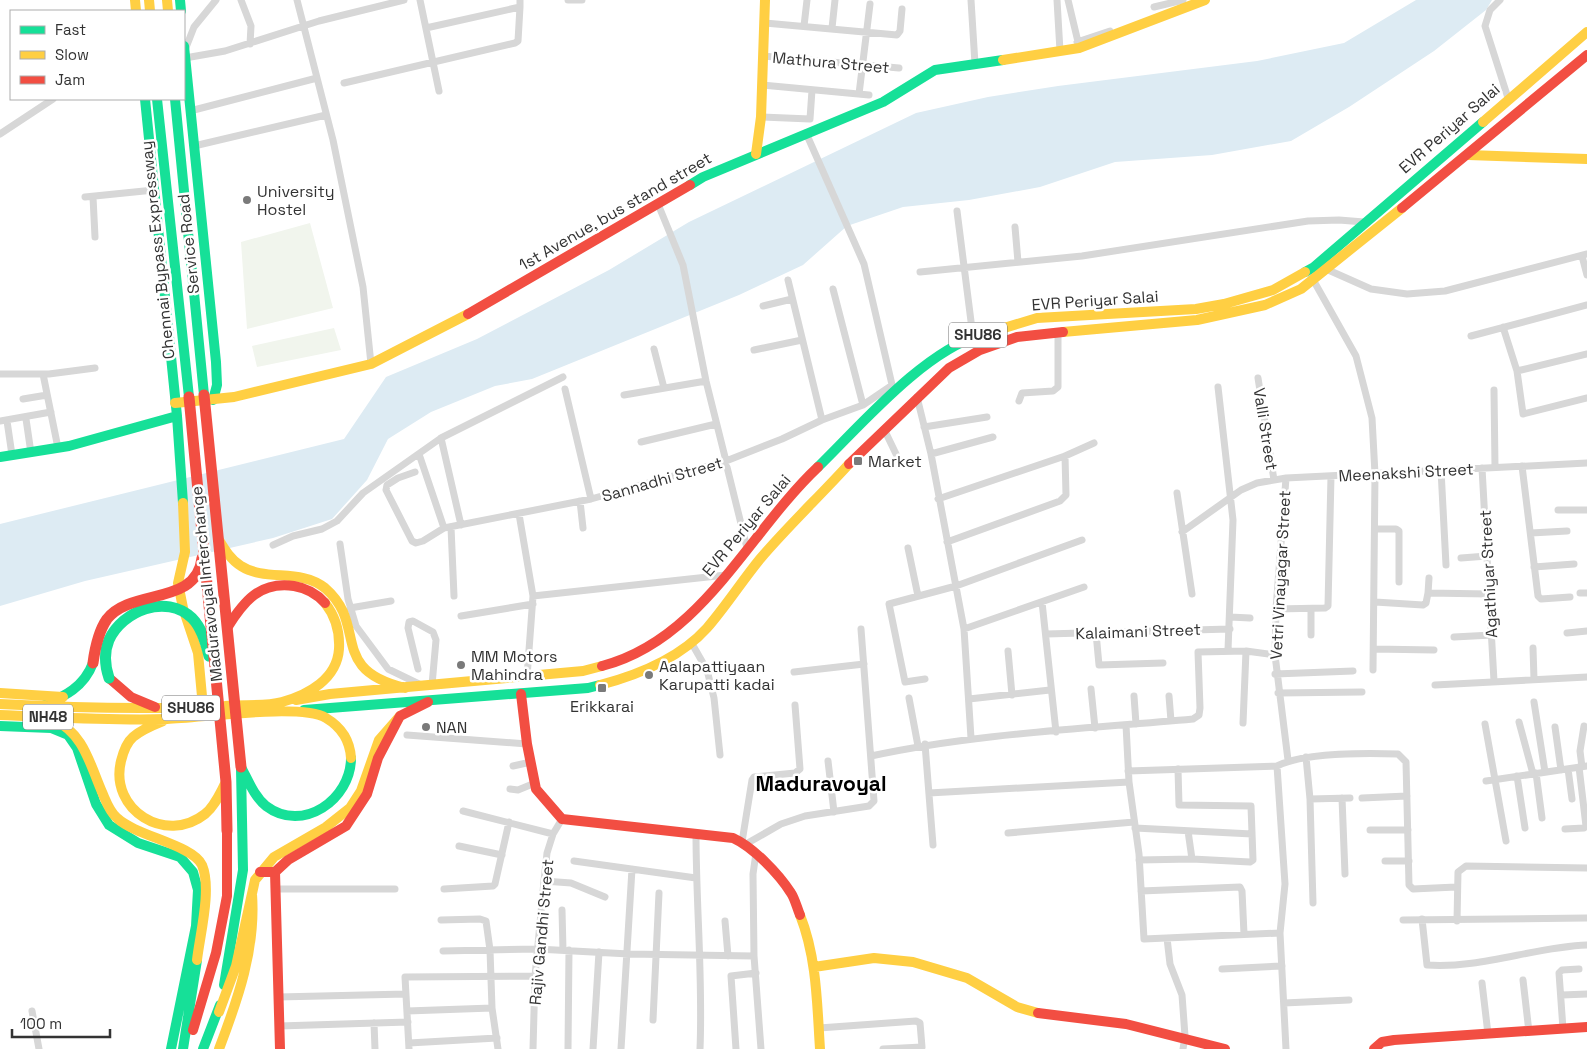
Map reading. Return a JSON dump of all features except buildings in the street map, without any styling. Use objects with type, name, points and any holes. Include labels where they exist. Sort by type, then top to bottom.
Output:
[{"type":"main road","points":[[756,154],[761,116],[766,0]]},
{"type":"main road","name":"1st Avenue, bus stand street","points":[[208,398],[371,364],[467,315],[703,177],[883,102],[935,70],[1060,51],[1205,0]]},
{"type":"main road","name":"EVR Periyar Salai","points":[[1311,276],[1364,222],[1587,32]]},
{"type":"main road","name":"EVR Periyar Salai","points":[[429,702],[588,688],[623,679],[656,664],[691,642],[706,629],[772,547],[884,429],[949,368],[980,350],[1016,337],[1166,316],[1224,304],[1273,290],[1326,269],[1550,88],[1587,55]]},
{"type":"main road","name":"Service Road","points":[[185,62],[217,377],[208,398]]},
{"type":"main road","points":[[1536,75],[1550,88]]},
{"type":"main road","points":[[144,100],[177,416],[186,542],[178,583],[183,608],[198,653],[203,708]]},
{"type":"main road","name":"Chennai Bypass Expressway","points":[[157,100],[189,398]]},
{"type":"main road","name":"Chennai Bypass Expressway","points":[[175,100],[208,398]]},
{"type":"main road","points":[[1468,155],[1587,160]]},
{"type":"main road","name":"EVR Periyar Salai","points":[[405,688],[591,669],[618,662],[651,647],[695,611],[808,475],[893,389],[936,358],[973,337],[1037,318],[1166,316]]},
{"type":"main road","name":"Maduravoyal Interchange","points":[[187,1049],[202,1005],[227,896],[226,782],[189,398]]},
{"type":"main road","points":[[175,403],[208,398]]},
{"type":"main road","name":"Maduravoyal Interchange","points":[[208,398],[217,536],[241,767],[243,830],[243,870],[219,1012]]},
{"type":"main road","points":[[6,456],[58,448],[177,416]]},
{"type":"main road","points":[[759,535],[772,547]]},
{"type":"main road","points":[[217,536],[227,556],[242,567],[259,574],[307,578],[332,594],[348,624],[351,649],[369,674],[382,681],[405,688]]},
{"type":"main road","points":[[0,693],[63,696],[73,692],[85,681],[93,663],[98,636],[112,614],[137,599],[172,594],[183,589],[199,569],[202,562],[203,540]]},
{"type":"main road","points":[[227,628],[243,603],[254,593],[270,586],[291,585],[310,591],[321,597],[329,606],[338,624],[336,662],[328,677],[318,687],[286,701]]},
{"type":"main road","points":[[159,709],[131,697],[109,678],[106,668],[106,652],[109,639],[117,628],[140,609],[160,607],[187,615],[200,629],[217,685]]},
{"type":"main road","name":"SHU86","points":[[96,714],[203,708],[405,688]]},
{"type":"main road","points":[[521,694],[527,744],[536,789],[562,819],[638,829],[733,838],[744,843],[756,853],[791,893],[808,935],[814,967],[820,1049]]},
{"type":"main road","points":[[44,717],[63,696]]},
{"type":"main road","points":[[203,1049],[230,990],[253,882],[266,862],[288,847],[327,827],[352,806],[364,783],[375,747],[387,728],[400,716],[429,702]]},
{"type":"main road","name":"SHU86","points":[[167,719],[429,702]]},
{"type":"main road","name":"NH48","points":[[0,704],[44,717]]},
{"type":"main road","points":[[241,767],[263,802],[270,809],[304,816],[331,804],[340,796],[352,771],[351,751],[346,734],[329,718],[314,712],[298,711]]},
{"type":"main road","name":"NH48","points":[[0,715],[44,717],[96,714],[167,719]]},
{"type":"main road","points":[[260,872],[275,872],[288,860],[346,826],[367,794],[378,758],[400,716]]},
{"type":"main road","points":[[44,717],[72,740],[82,759],[96,804],[109,826],[138,843],[180,858],[193,872],[198,890],[196,926],[177,1028],[170,1049]]},
{"type":"main road","points":[[0,726],[44,717],[66,726],[80,739],[108,807],[117,819],[150,837],[192,852],[202,865],[206,890],[183,1049]]},
{"type":"main road","points":[[167,719],[132,738],[123,752],[119,767],[119,786],[133,810],[155,823],[170,826],[191,823],[205,814],[226,782]]},
{"type":"main road","points":[[275,872],[280,1049]]},
{"type":"main road","points":[[219,1049],[235,1010],[247,955],[254,909],[252,891]]},
{"type":"main road","points":[[814,967],[872,958],[888,958],[963,977],[978,983],[1013,1005],[1031,1012],[1090,1018],[1185,1036],[1226,1049]]},
{"type":"main road","points":[[1374,1049],[1382,1042],[1394,1040],[1587,1027]]},
{"type":"street","points":[[185,50],[194,27],[216,0]]},
{"type":"street","points":[[241,0],[251,26],[250,44]]},
{"type":"street","points":[[297,0],[326,115],[363,287],[371,364]]},
{"type":"street","points":[[185,52],[250,44],[305,26],[404,0]]},
{"type":"street","points":[[420,0],[439,91]]},
{"type":"street","points":[[568,0],[582,0]]},
{"type":"street","points":[[804,26],[807,0]]},
{"type":"street","points":[[832,28],[835,0]]},
{"type":"street","points":[[971,0],[975,64]]},
{"type":"street","points":[[1057,0],[1060,51]]},
{"type":"street","points":[[1068,0],[1078,44],[1127,26]]},
{"type":"street","points":[[1154,7],[1183,0]]},
{"type":"street","points":[[1500,0],[1487,15],[1485,26],[1508,98]]},
{"type":"street","points":[[344,83],[518,42],[520,3],[426,28]]},
{"type":"street","points":[[859,94],[870,4]]},
{"type":"street","points":[[765,23],[897,34],[900,31],[902,9]]},
{"type":"street","name":"Mathura Street","points":[[763,56],[899,68]]},
{"type":"street","points":[[190,110],[317,78]]},
{"type":"street","points":[[762,85],[869,95]]},
{"type":"street","points":[[761,116],[810,119],[812,90]]},
{"type":"street","points":[[0,134],[51,100]]},
{"type":"street","points":[[194,146],[326,115]]},
{"type":"street","points":[[806,134],[864,264],[893,389]]},
{"type":"street","points":[[95,237],[89,197],[154,190]]},
{"type":"street","points":[[658,204],[683,264],[706,381],[747,548]]},
{"type":"street","points":[[957,211],[973,337]]},
{"type":"street","points":[[920,272],[1082,256],[1308,222],[1339,220],[1364,222]]},
{"type":"street","points":[[1015,227],[1018,262]]},
{"type":"street","points":[[1326,269],[1371,289],[1407,294],[1445,291],[1584,255],[1587,276]]},
{"type":"street","points":[[1311,276],[1356,356],[1372,418],[1375,474],[1373,670]]},
{"type":"street","points":[[788,280],[822,420]]},
{"type":"street","points":[[832,289],[862,405]]},
{"type":"street","points":[[763,306],[792,299]]},
{"type":"street","points":[[1472,336],[1587,305]]},
{"type":"street","points":[[1502,327],[1517,371],[1523,414],[1587,398]]},
{"type":"street","points":[[1019,400],[1022,393],[1053,391],[1058,387],[1058,332]]},
{"type":"street","points":[[754,350],[802,340]]},
{"type":"street","points":[[654,350],[664,388]]},
{"type":"street","points":[[1517,371],[1587,354]]},
{"type":"street","points":[[0,374],[43,374],[95,368]]},
{"type":"street","points":[[43,374],[58,448]]},
{"type":"street","points":[[273,545],[293,536],[322,529],[337,521],[364,493],[441,438],[563,377]]},
{"type":"street","name":"Valli Street","points":[[1258,378],[1274,480]]},
{"type":"street","points":[[624,395],[706,381]]},
{"type":"street","points":[[1218,387],[1233,520],[1228,650]]},
{"type":"street","name":"Sannadhi Street","points":[[415,472],[398,478],[387,485],[386,490],[412,541],[416,543],[448,527],[591,499],[727,464],[822,420],[862,405],[893,389]]},
{"type":"street","points":[[565,390],[591,499]]},
{"type":"street","points":[[1494,390],[1495,467]]},
{"type":"street","points":[[24,399],[47,395]]},
{"type":"street","points":[[917,397],[931,454],[964,629],[971,738]]},
{"type":"street","points":[[6,456],[4,421],[51,412]]},
{"type":"street","points":[[924,427],[987,417]]},
{"type":"street","points":[[26,419],[31,453]]},
{"type":"street","points":[[641,442],[716,424]]},
{"type":"street","points":[[884,429],[897,456]]},
{"type":"street","points":[[931,454],[993,437]]},
{"type":"street","points":[[441,438],[460,525]]},
{"type":"street","points":[[938,499],[1065,456],[1094,444]]},
{"type":"street","points":[[418,454],[448,527],[454,596]]},
{"type":"street","points":[[947,542],[1060,501],[1066,495],[1065,456]]},
{"type":"street","name":"Meenakshi Street","points":[[1182,532],[1241,490],[1257,483],[1274,480],[1587,463]]},
{"type":"street","points":[[1522,466],[1540,598],[1570,597]]},
{"type":"street","name":"Agathiyar Street","points":[[1482,468],[1494,681]]},
{"type":"street","points":[[1441,470],[1446,565]]},
{"type":"street","points":[[1276,609],[1327,607],[1331,476]]},
{"type":"street","name":"Vetri Vinayagar Street","points":[[1286,478],[1276,609],[1275,674],[1288,760]]},
{"type":"street","points":[[1177,493],[1192,594]]},
{"type":"street","points":[[580,501],[583,528]]},
{"type":"street","points":[[1558,510],[1587,510]]},
{"type":"street","points":[[519,514],[533,600],[527,677]]},
{"type":"street","points":[[1375,529],[1396,529],[1399,531],[1399,582]]},
{"type":"street","points":[[1531,533],[1567,531]]},
{"type":"street","points":[[925,679],[905,682],[889,604],[956,586],[1082,540]]},
{"type":"street","points":[[340,544],[350,608],[356,626],[388,669],[428,686],[436,640],[432,632],[414,621],[409,622],[408,628],[418,669]]},
{"type":"street","points":[[908,548],[918,596]]},
{"type":"street","points":[[1460,558],[1487,556]]},
{"type":"street","points":[[1535,570],[1574,564]]},
{"type":"street","points":[[461,616],[533,600],[726,575]]},
{"type":"street","points":[[1375,602],[1423,605],[1426,603],[1430,578]]},
{"type":"street","points":[[964,629],[1084,587]]},
{"type":"street","points":[[1428,594],[1489,594]]},
{"type":"street","points":[[350,608],[391,601]]},
{"type":"street","points":[[1042,602],[1056,732]]},
{"type":"street","points":[[1311,609],[1311,635]]},
{"type":"street","points":[[1230,616],[1250,618]]},
{"type":"street","points":[[744,843],[781,824],[805,816],[872,804],[874,801],[861,629]]},
{"type":"street","name":"Kalaimani Street","points":[[1046,634],[1230,629]]},
{"type":"street","points":[[1567,633],[1587,631]]},
{"type":"street","points":[[1096,633],[1099,665],[1162,663]]},
{"type":"street","points":[[1454,637],[1492,635]]},
{"type":"street","points":[[691,642],[707,670],[714,698],[720,755]]},
{"type":"street","points":[[1534,648],[1534,680]]},
{"type":"street","points":[[871,756],[922,745],[971,738],[1193,719],[1199,715],[1197,653],[1228,650],[1275,655]]},
{"type":"street","points":[[1374,650],[1434,650]]},
{"type":"street","points":[[1008,651],[1012,695]]},
{"type":"street","points":[[1243,723],[1246,651]]},
{"type":"street","points":[[794,672],[864,664]]},
{"type":"street","points":[[1275,674],[1353,671]]},
{"type":"street","points":[[1435,685],[1587,677]]},
{"type":"street","points":[[969,699],[1050,690]]},
{"type":"street","points":[[1091,690],[1095,728]]},
{"type":"street","points":[[1278,693],[1362,692]]},
{"type":"street","points":[[1134,696],[1136,724]]},
{"type":"street","points":[[1169,696],[1172,721]]},
{"type":"street","points":[[909,698],[922,745],[929,793],[933,845]]},
{"type":"street","points":[[1534,702],[1545,772]]},
{"type":"street","points":[[744,843],[752,780],[754,778],[795,773],[800,769],[795,705]]},
{"type":"street","points":[[1520,722],[1535,773],[1542,818]]},
{"type":"street","points":[[1486,724],[1506,842]]},
{"type":"street","points":[[1126,725],[1128,771],[1139,860],[1144,939],[1280,933]]},
{"type":"street","points":[[1565,829],[1584,828],[1586,826],[1583,767],[1580,751],[1584,726]]},
{"type":"street","points":[[1555,727],[1572,799]]},
{"type":"street","points":[[407,736],[527,744]]},
{"type":"street","points":[[1128,771],[1277,766],[1288,760],[1306,757],[1398,754],[1406,762],[1409,885],[1413,889],[1456,887]]},
{"type":"street","points":[[1306,757],[1310,800],[1313,903]]},
{"type":"street","points":[[828,761],[834,812]]},
{"type":"street","points":[[512,766],[531,762]]},
{"type":"street","points":[[1277,766],[1285,884],[1280,933],[1286,1049]]},
{"type":"street","points":[[1486,781],[1583,767]]},
{"type":"street","points":[[1139,860],[1192,858],[1252,862],[1251,806],[1179,805],[1178,769]]},
{"type":"street","points":[[1517,776],[1525,828]]},
{"type":"street","points":[[929,793],[1129,782]]},
{"type":"street","points":[[510,789],[518,790],[535,783]]},
{"type":"street","points":[[1362,798],[1407,796]]},
{"type":"street","points":[[1342,798],[1345,874]]},
{"type":"street","points":[[1310,800],[1350,798]]},
{"type":"street","points":[[463,811],[553,834]]},
{"type":"street","name":"Rajiv Gandhi Street","points":[[533,1049],[535,976],[547,853],[553,834],[562,819]]},
{"type":"street","points":[[444,889],[493,886],[497,881],[509,822]]},
{"type":"street","points":[[1008,833],[1134,825],[1188,831],[1252,834]]},
{"type":"street","points":[[1370,830],[1408,830]]},
{"type":"street","points":[[1188,831],[1192,858]]},
{"type":"street","points":[[696,834],[702,1011],[700,1049]]},
{"type":"street","points":[[459,846],[502,855]]},
{"type":"street","points":[[756,853],[753,874],[754,956],[761,1049]]},
{"type":"street","points":[[1385,861],[1409,860]]},
{"type":"street","points":[[574,861],[696,878]]},
{"type":"street","points":[[1457,920],[1456,887],[1458,872],[1466,866],[1587,868]]},
{"type":"street","points":[[621,1049],[629,954],[632,869]]},
{"type":"street","points":[[544,880],[571,883],[605,897]]},
{"type":"street","points":[[1141,891],[1240,887],[1242,891],[1244,934]]},
{"type":"street","points":[[275,889],[396,889]]},
{"type":"street","points":[[653,1020],[659,893]]},
{"type":"street","points":[[562,910],[566,950],[568,1049]]},
{"type":"street","points":[[1403,920],[1587,918]]},
{"type":"street","points":[[441,920],[484,919],[490,950],[492,1008],[498,1049]]},
{"type":"street","points":[[1422,919],[1427,965],[1451,965],[1528,951],[1587,945]]},
{"type":"street","points":[[725,921],[728,956]]},
{"type":"street","points":[[1168,938],[1171,968],[1182,995],[1185,1036],[1183,1049]]},
{"type":"street","points":[[443,951],[537,949],[629,954],[754,956]]},
{"type":"street","points":[[593,1049],[599,952]]},
{"type":"street","points":[[1222,969],[1282,966]]},
{"type":"street","points":[[1563,1029],[1560,972],[1579,969]]},
{"type":"street","points":[[736,1049],[732,976],[756,973]]},
{"type":"street","points":[[497,1038],[409,1046],[405,977],[535,976]]},
{"type":"street","points":[[1522,980],[1529,1032]]},
{"type":"street","points":[[1482,983],[1488,1034]]},
{"type":"street","points":[[278,997],[406,994]]},
{"type":"street","points":[[1562,995],[1587,994]]},
{"type":"street","points":[[1284,1003],[1349,1000]]},
{"type":"street","points":[[407,1011],[492,1008]]},
{"type":"street","points":[[32,1011],[39,1049]]},
{"type":"street","points":[[818,1028],[916,1021],[920,1023],[922,1047],[883,1049]]},
{"type":"street","points":[[279,1026],[408,1022]]},
{"type":"street","points":[[374,1024],[375,1049]]},
{"type":"shaded area","points":[[1416,0],[1492,0],[1486,10],[1434,51],[1349,107],[1291,141],[1212,155],[1115,162],[1040,187],[969,200],[903,207],[847,226],[803,265],[739,295],[532,379],[495,386],[431,412],[388,439],[367,480],[332,519],[273,538],[85,581],[0,606],[0,524],[344,439],[386,377],[477,339],[609,270],[689,222],[916,113],[988,97],[1058,86],[1257,61],[1344,43]]},
{"type":"shaded area","points":[[310,223],[333,308],[247,329],[241,242]]},
{"type":"shaded area","points":[[334,328],[341,350],[257,367],[252,346]]},
{"type":"traffic: fast","points":[[180,0],[181,10]]},
{"type":"traffic: fast","points":[[185,56],[216,362],[217,385],[213,400]]},
{"type":"traffic: fast","points":[[690,185],[703,177],[883,102],[935,70],[1003,60]]},
{"type":"traffic: fast","points":[[145,100],[177,416],[183,503]]},
{"type":"traffic: fast","points":[[157,100],[189,397]]},
{"type":"traffic: fast","points":[[175,100],[204,395]]},
{"type":"traffic: fast","points":[[1305,272],[1314,267],[1483,122]]},
{"type":"traffic: fast","points":[[818,467],[873,411],[916,373],[938,356],[959,344],[981,335]]},
{"type":"traffic: fast","points":[[0,457],[69,446],[177,416]]},
{"type":"traffic: fast","points":[[109,678],[106,649],[115,630],[134,614],[158,606],[182,611],[192,618],[201,631],[209,656]]},
{"type":"traffic: fast","points":[[43,706],[79,685],[93,663]]},
{"type":"traffic: fast","points":[[304,710],[588,688],[600,685]]},
{"type":"traffic: fast","points":[[0,726],[51,728],[68,735],[77,748],[96,804],[109,825],[138,843],[180,857],[193,872],[198,890],[196,926],[171,1049]]},
{"type":"traffic: fast","points":[[241,767],[255,793],[266,806],[280,814],[295,816],[309,814],[322,808],[334,799],[343,787],[349,773],[351,758]]},
{"type":"traffic: fast","points":[[224,985],[243,870],[241,769]]},
{"type":"traffic: fast","points":[[183,1049],[197,960]]},
{"type":"traffic: fast","points":[[203,1049],[220,1005]]},
{"type":"traffic: slow","points":[[135,0],[136,10]]},
{"type":"traffic: slow","points":[[149,0],[150,10]]},
{"type":"traffic: slow","points":[[167,0],[168,10]]},
{"type":"traffic: slow","points":[[756,154],[761,117],[765,0]]},
{"type":"traffic: slow","points":[[1003,60],[1079,48],[1205,0]]},
{"type":"traffic: slow","points":[[1483,122],[1587,32]]},
{"type":"traffic: slow","points":[[1468,155],[1587,159]]},
{"type":"traffic: slow","points":[[1063,332],[1197,320],[1265,305],[1301,289],[1402,208]]},
{"type":"traffic: slow","points":[[981,335],[1037,318],[1196,309],[1224,304],[1273,290],[1305,272]]},
{"type":"traffic: slow","points":[[175,403],[234,397],[371,364],[468,314]]},
{"type":"traffic: slow","points":[[600,685],[658,664],[696,639],[714,620],[753,567],[849,464]]},
{"type":"traffic: slow","points":[[183,503],[185,552],[178,583],[183,608],[198,653],[203,707]]},
{"type":"traffic: slow","points":[[219,540],[234,561],[251,571],[305,578],[325,588],[338,602],[345,617],[357,658],[366,670],[381,680],[405,688]]},
{"type":"traffic: slow","points":[[0,704],[141,708],[260,705],[275,704],[292,699],[320,684],[333,669],[337,660],[339,649],[338,630],[335,619],[325,603]]},
{"type":"traffic: slow","points":[[296,700],[330,694],[583,671],[602,666]]},
{"type":"traffic: slow","points":[[0,693],[63,697]]},
{"type":"traffic: slow","points":[[0,715],[146,719],[273,711],[313,714],[326,718],[340,730],[347,740],[351,758]]},
{"type":"traffic: slow","points":[[219,1012],[236,966],[255,880],[274,857],[326,827],[350,808],[361,791],[379,740],[400,716]]},
{"type":"traffic: slow","points":[[53,719],[63,725],[79,741],[108,806],[117,818],[137,830],[188,852],[197,858],[202,865],[205,875],[206,899],[197,960]]},
{"type":"traffic: slow","points":[[163,721],[136,734],[128,742],[124,751],[121,761],[120,779],[124,794],[132,807],[144,818],[158,824],[174,826],[190,823],[209,811],[226,782]]},
{"type":"traffic: slow","points":[[219,1049],[244,973],[251,934],[252,894]]},
{"type":"traffic: slow","points":[[800,915],[806,931],[813,964],[820,1049]]},
{"type":"traffic: slow","points":[[814,967],[874,958],[913,962],[967,978],[1017,1007],[1038,1013]]},
{"type":"traffic: jam","points":[[1402,208],[1587,55]]},
{"type":"traffic: jam","points":[[468,314],[690,185]]},
{"type":"traffic: jam","points":[[849,464],[949,368],[980,350],[1017,337],[1063,332]]},
{"type":"traffic: jam","points":[[204,395],[241,767]]},
{"type":"traffic: jam","points":[[189,397],[226,782],[227,831]]},
{"type":"traffic: jam","points":[[602,666],[637,653],[668,633],[696,609],[721,582],[793,493],[818,467]]},
{"type":"traffic: jam","points":[[93,663],[99,635],[107,619],[118,609],[131,603],[162,595],[188,583],[197,573],[202,558]]},
{"type":"traffic: jam","points":[[227,628],[240,609],[254,595],[272,587],[282,585],[303,588],[315,594],[325,603]]},
{"type":"traffic: jam","points":[[109,678],[131,697],[155,707]]},
{"type":"traffic: jam","points":[[521,694],[527,744],[536,789],[562,819],[733,838],[757,854],[780,878],[792,895],[800,915]]},
{"type":"traffic: jam","points":[[260,872],[275,872],[288,860],[346,826],[367,794],[378,758],[400,716],[428,702]]},
{"type":"traffic: jam","points":[[193,1030],[216,953],[227,896],[227,831]]},
{"type":"traffic: jam","points":[[275,872],[280,1049]]},
{"type":"traffic: jam","points":[[1038,1013],[1126,1024],[1225,1049]]},
{"type":"traffic: jam","points":[[1374,1049],[1382,1042],[1394,1040],[1587,1027]]},
{"type":"place","name":"University Hostel","points":[[247,200]]},
{"type":"place","name":"Market","points":[[858,461]]},
{"type":"place","name":"MM Motors Mahindra","points":[[461,665]]},
{"type":"place","name":"Aalapattiyaan Karupatti kadai","points":[[649,675]]},
{"type":"place","name":"Erikkarai","points":[[602,688]]},
{"type":"place","name":"NAN","points":[[426,727]]},
{"type":"district","name":"Maduravoyal","points":[[821,784]]}]
